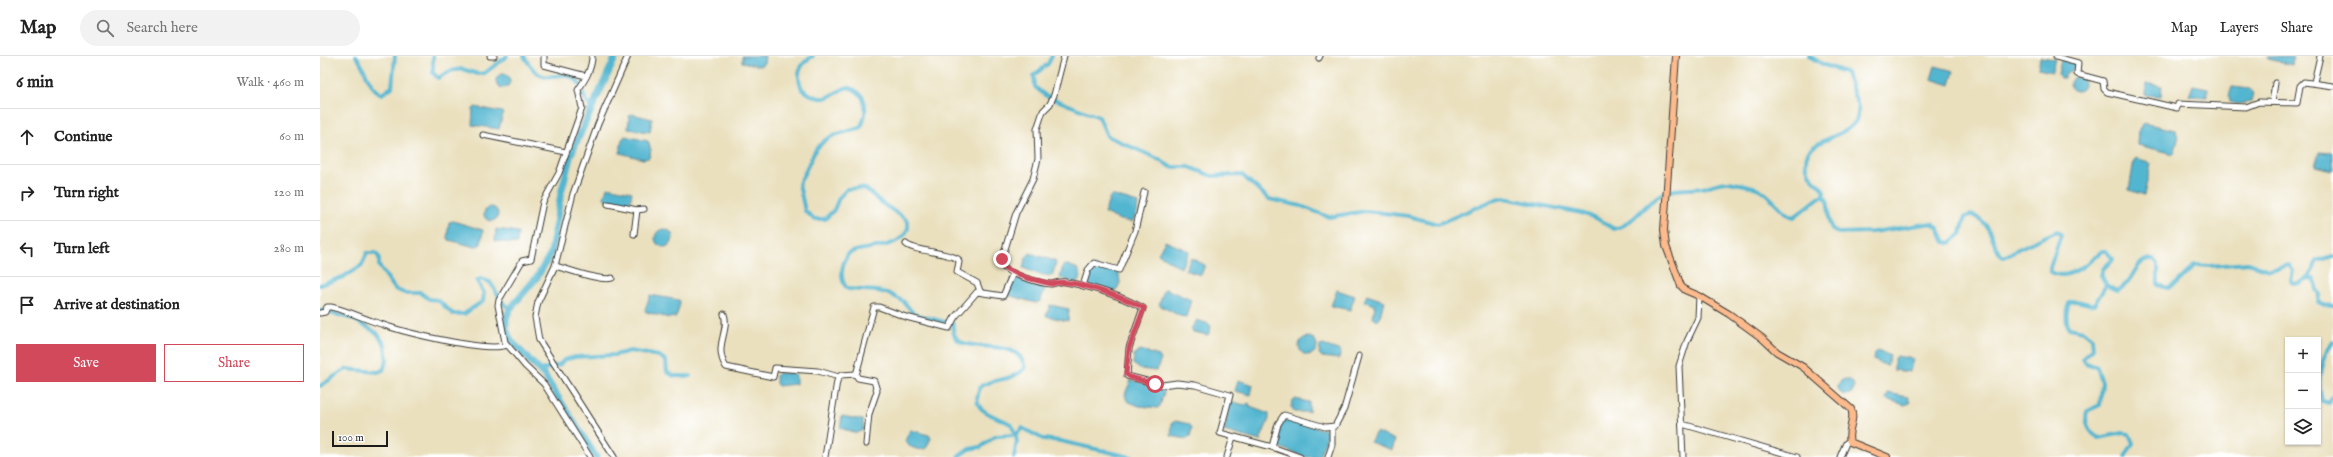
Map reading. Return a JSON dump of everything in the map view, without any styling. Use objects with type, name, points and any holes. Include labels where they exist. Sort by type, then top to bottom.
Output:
[{"type":"main road","points":[[1676,56],[1664,230],[1666,246],[1681,286],[1685,290],[1696,294],[1740,322],[1777,352],[1803,367],[1849,407],[1853,418],[1850,441],[1859,447],[1887,457]]},
{"type":"street","points":[[544,56],[544,65],[586,76]]},
{"type":"street","points":[[590,457],[544,384],[507,345],[502,330],[499,300],[504,295],[522,261],[531,259],[543,202],[559,173],[582,108],[578,88],[583,84],[591,65],[592,56]]},
{"type":"street","points":[[614,457],[539,340],[534,317],[538,302],[555,266],[573,194],[598,124],[628,56]]},
{"type":"street","points":[[1064,56],[1054,95],[1050,104],[1043,111],[1040,118],[1036,136],[1038,159],[1033,179],[1016,213],[1002,259],[1004,268],[1013,273],[1052,284],[1058,281],[1083,286],[1144,308],[1129,348],[1127,376],[1162,385],[1177,383],[1194,385],[1230,395],[1220,433],[1232,438],[1272,447],[1300,457]]},
{"type":"street","points":[[2314,82],[2320,56]]},
{"type":"street","points":[[2056,57],[2078,63],[2077,74],[2102,81],[2104,90],[2107,92],[2177,108],[2178,104],[2246,107],[2259,102],[2297,103],[2302,84],[2307,81],[2333,86]]},
{"type":"street","points":[[2272,102],[2275,83]]},
{"type":"street","points":[[483,135],[566,152]]},
{"type":"street","points":[[1083,286],[1088,270],[1094,263],[1119,270],[1135,231],[1144,192]]},
{"type":"street","points":[[608,204],[637,210],[644,208]]},
{"type":"street","points":[[634,234],[637,210]]},
{"type":"street","points":[[906,244],[909,247],[926,249],[958,259],[959,262],[957,272],[977,284],[980,291]]},
{"type":"street","points":[[555,266],[582,272],[595,278],[612,278]]},
{"type":"street","points":[[980,291],[1003,296],[1013,273]]},
{"type":"street","points":[[856,374],[874,307],[879,307],[922,322],[951,324],[980,291]]},
{"type":"street","points":[[1683,457],[1679,366],[1687,341],[1698,318],[1696,294]]},
{"type":"street","points":[[324,311],[337,308],[380,324],[416,334],[474,345],[507,345]]},
{"type":"street","points":[[724,314],[725,321],[720,348],[726,367],[773,378],[774,368],[818,371],[839,377],[846,374],[856,374]]},
{"type":"street","points":[[1328,457],[1332,445],[1332,427],[1339,421],[1344,408],[1359,356]]},
{"type":"street","points":[[856,374],[858,378],[874,381],[877,390],[869,414],[866,444]]},
{"type":"street","points":[[825,457],[839,377]]},
{"type":"street","points":[[1272,447],[1278,424],[1284,415],[1332,427]]},
{"type":"street","points":[[1682,424],[1797,457]]},
{"type":"street","points":[[1227,457],[1232,438]]},
{"type":"street","points":[[1840,457],[1846,443],[1850,441]]},
{"type":"water","points":[[742,56],[765,56],[764,63],[760,66],[742,62]]},
{"type":"water","points":[[2294,56],[2292,65],[2268,59],[2267,57]]},
{"type":"water","points":[[2040,57],[2055,59],[2052,72],[2038,69]]},
{"type":"water","points":[[2061,60],[2075,64],[2072,71],[2067,73],[2064,78],[2060,78],[2058,74]]},
{"type":"water","points":[[1935,66],[1954,71],[1950,85],[1931,79]]},
{"type":"water","points":[[500,74],[506,74],[510,78],[510,84],[506,88],[500,88],[496,84],[496,78]]},
{"type":"water","points":[[2074,77],[2080,77],[2084,81],[2084,87],[2080,91],[2074,91],[2070,87],[2070,81]]},
{"type":"water","points":[[2146,83],[2162,86],[2161,96],[2145,95]]},
{"type":"water","points":[[2193,85],[2208,88],[2207,97],[2189,96]]},
{"type":"water","points":[[2232,87],[2250,89],[2253,94],[2251,102],[2238,104],[2230,102],[2229,96]]},
{"type":"water","points":[[475,107],[502,112],[503,114],[499,129],[472,125],[473,109]]},
{"type":"water","points":[[632,114],[652,119],[650,132],[628,129],[629,116]]},
{"type":"water","points":[[2143,123],[2176,130],[2179,136],[2174,154],[2138,145],[2139,129]]},
{"type":"water","points":[[625,136],[648,141],[651,150],[649,158],[643,159],[620,153],[622,139]]},
{"type":"water","points":[[2319,152],[2333,153],[2333,170],[2315,166]]},
{"type":"water","points":[[2136,158],[2151,164],[2144,195],[2129,190],[2134,160]]},
{"type":"water","points":[[607,187],[632,192],[630,205],[606,200],[604,198]]},
{"type":"water","points":[[1111,195],[1138,203],[1137,213],[1132,222],[1120,220],[1104,213]]},
{"type":"water","points":[[488,207],[494,207],[498,211],[498,217],[494,221],[488,221],[484,217],[484,211]]},
{"type":"water","points":[[453,221],[483,230],[481,244],[475,247],[449,240],[447,238],[449,222]]},
{"type":"water","points":[[496,229],[518,232],[517,244],[495,241]]},
{"type":"water","points":[[664,229],[670,232],[673,238],[670,244],[664,247],[658,244],[655,238],[658,232]]},
{"type":"water","points":[[1165,241],[1189,251],[1181,268],[1158,254]]},
{"type":"water","points":[[1030,253],[1055,261],[1056,264],[1052,276],[1038,274],[1023,268],[1026,258]]},
{"type":"water","points":[[1191,258],[1205,265],[1201,275],[1185,270]]},
{"type":"water","points":[[1068,265],[1078,269],[1081,277],[1077,283],[1060,278],[1063,266]]},
{"type":"water","points":[[1093,266],[1119,273],[1120,283],[1116,291],[1112,292],[1087,285],[1090,269]]},
{"type":"water","points":[[1013,277],[1042,286],[1045,290],[1040,301],[1036,303],[1007,295]]},
{"type":"water","points":[[1166,289],[1191,300],[1186,317],[1180,316],[1159,305],[1164,290]]},
{"type":"water","points":[[1337,290],[1355,296],[1350,310],[1331,306]]},
{"type":"water","points":[[650,295],[679,300],[680,304],[676,317],[669,318],[646,312],[645,310]]},
{"type":"water","points":[[1367,295],[1384,301],[1379,320],[1373,318],[1375,305],[1364,301]]},
{"type":"water","points":[[1050,305],[1069,309],[1068,321],[1046,316]]},
{"type":"water","points":[[1197,320],[1209,324],[1211,327],[1208,335],[1193,332],[1191,329]]},
{"type":"water","points":[[1308,337],[1314,340],[1317,346],[1314,352],[1308,355],[1302,352],[1299,346],[1302,340]]},
{"type":"water","points":[[1323,345],[1341,351],[1339,359],[1322,357],[1319,354],[1320,346]]},
{"type":"water","points":[[1140,350],[1159,356],[1161,360],[1156,371],[1140,369],[1133,364],[1134,355]]},
{"type":"water","points":[[1878,350],[1890,356],[1887,366],[1873,360],[1874,353]]},
{"type":"water","points":[[1897,356],[1913,359],[1910,372],[1894,370],[1894,358]]},
{"type":"water","points":[[778,373],[794,373],[796,375],[796,384],[778,386],[776,384],[776,375]]},
{"type":"water","points":[[1843,379],[1849,379],[1854,384],[1852,393],[1849,395],[1843,395],[1838,390],[1838,384]]},
{"type":"water","points":[[1131,380],[1165,389],[1160,406],[1158,408],[1139,406],[1127,401],[1125,394]]},
{"type":"water","points":[[1238,380],[1253,385],[1251,395],[1235,391]]},
{"type":"water","points":[[1888,393],[1908,397],[1910,403],[1905,405],[1886,399]]},
{"type":"water","points":[[1295,399],[1309,402],[1309,412],[1294,412],[1291,407],[1292,401]]},
{"type":"water","points":[[1233,402],[1245,405],[1249,403],[1250,407],[1269,414],[1269,419],[1260,441],[1224,431],[1230,405]]},
{"type":"water","points":[[842,416],[863,420],[863,430],[856,433],[840,428]]},
{"type":"water","points":[[1283,419],[1326,430],[1326,439],[1319,457],[1305,457],[1279,447],[1276,444]]},
{"type":"water","points":[[1176,421],[1189,424],[1192,427],[1190,437],[1187,439],[1171,436],[1172,423]]},
{"type":"water","points":[[910,430],[929,435],[931,438],[926,449],[921,450],[914,448],[905,441]]},
{"type":"water","points":[[1376,432],[1395,440],[1392,450],[1370,442]]},
{"type":"waterway","points":[[356,56],[370,83],[378,92],[382,94],[392,87],[395,56]]},
{"type":"waterway","points":[[433,56],[433,73],[438,78],[450,71],[462,69],[478,74],[485,73],[507,56]]},
{"type":"waterway","points":[[524,56],[532,68],[545,77],[563,75],[569,76],[576,80],[580,85],[585,99],[591,107]]},
{"type":"waterway","points":[[596,457],[544,375],[511,341],[506,329],[506,318],[510,309],[537,277],[551,253],[561,193],[571,154],[616,56]]},
{"type":"waterway","points":[[813,56],[805,62],[800,70],[799,79],[802,89],[814,96],[825,98],[844,88],[852,88],[862,96],[865,104],[865,112],[864,120],[860,128],[834,135],[824,141],[816,149],[799,184],[805,211],[814,219],[825,219],[834,210],[839,198],[847,189],[859,188],[866,189],[883,204],[908,222],[908,229],[897,241],[890,244],[849,253],[844,261],[842,271],[845,286],[848,289],[878,291],[890,294],[904,302],[914,314],[953,324],[955,336],[962,342],[972,345],[998,347],[1010,350],[1020,357],[1025,368],[1015,375],[986,383],[981,386],[978,395],[980,408],[1012,425],[1017,441],[1014,457]]},
{"type":"waterway","points":[[1052,56],[1048,64],[1034,75],[1035,87],[1046,96],[1099,117],[1107,136],[1156,158],[1171,167],[1189,167],[1212,176],[1242,175],[1269,199],[1301,206],[1329,217],[1366,211],[1408,216],[1438,224],[1491,201],[1504,198],[1581,213],[1596,218],[1614,229],[1621,227],[1633,219],[1654,199],[1665,192],[1702,188],[1729,182],[1759,189],[1786,213],[1794,217],[1820,197],[1825,197],[1828,206],[1829,222],[1833,230],[1838,233],[1873,232],[1932,223],[1938,228],[1945,242],[1950,243],[1961,234],[1965,217],[1970,215],[1978,218],[1984,223],[1992,236],[1997,250],[2004,257],[2057,231],[2061,235],[2050,271],[2064,275],[2071,273],[2078,270],[2102,251],[2106,251],[2113,259],[2103,269],[2101,275],[2107,286],[2118,290],[2128,282],[2138,266],[2147,260],[2154,259],[2158,264],[2158,285],[2168,288],[2177,283],[2195,265],[2210,266],[2248,263],[2270,270],[2289,265],[2293,271],[2291,281],[2293,284],[2300,283],[2306,279],[2314,279],[2316,290],[2319,294],[2318,302],[2324,305],[2333,306]]},
{"type":"waterway","points":[[1809,56],[1824,65],[1845,72],[1854,95],[1858,112],[1854,123],[1845,131],[1820,143],[1810,150],[1806,160],[1810,175],[1824,191],[1824,196]]},
{"type":"waterway","points":[[320,285],[343,277],[362,265],[367,253],[375,253],[379,257],[379,266],[395,289],[404,293],[421,293],[429,299],[438,300],[453,314],[464,314],[483,301],[484,293],[477,281],[480,279],[490,282],[503,303],[510,309]]},
{"type":"waterway","points":[[2309,278],[2317,261],[2333,256]]},
{"type":"waterway","points":[[2106,285],[2094,305],[2076,301],[2070,302],[2066,315],[2069,328],[2083,331],[2092,338],[2093,349],[2082,359],[2086,363],[2097,367],[2102,383],[2100,405],[2087,411],[2086,419],[2088,427],[2092,433],[2099,438],[2123,433],[2129,434],[2133,443],[2125,457]]},
{"type":"waterway","points":[[320,310],[353,319],[377,333],[385,345],[387,360],[383,370],[378,372],[346,369],[320,386]]},
{"type":"waterway","points":[[2333,341],[2322,363],[2320,378],[2322,401],[2329,403],[2333,396]]},
{"type":"waterway","points":[[540,370],[559,365],[564,360],[575,357],[615,355],[630,351],[659,356],[666,361],[667,372],[674,376],[690,376]]},
{"type":"waterway","points":[[958,457],[969,449],[981,447],[996,436],[1016,435],[1022,428],[1043,439],[1060,441],[1131,457]]},
{"type":"route","points":[[1002,259],[1001,263],[1004,268],[1027,278],[1052,284],[1058,281],[1066,282],[1137,304],[1144,308],[1129,348],[1126,374],[1127,376],[1155,384]]}]
